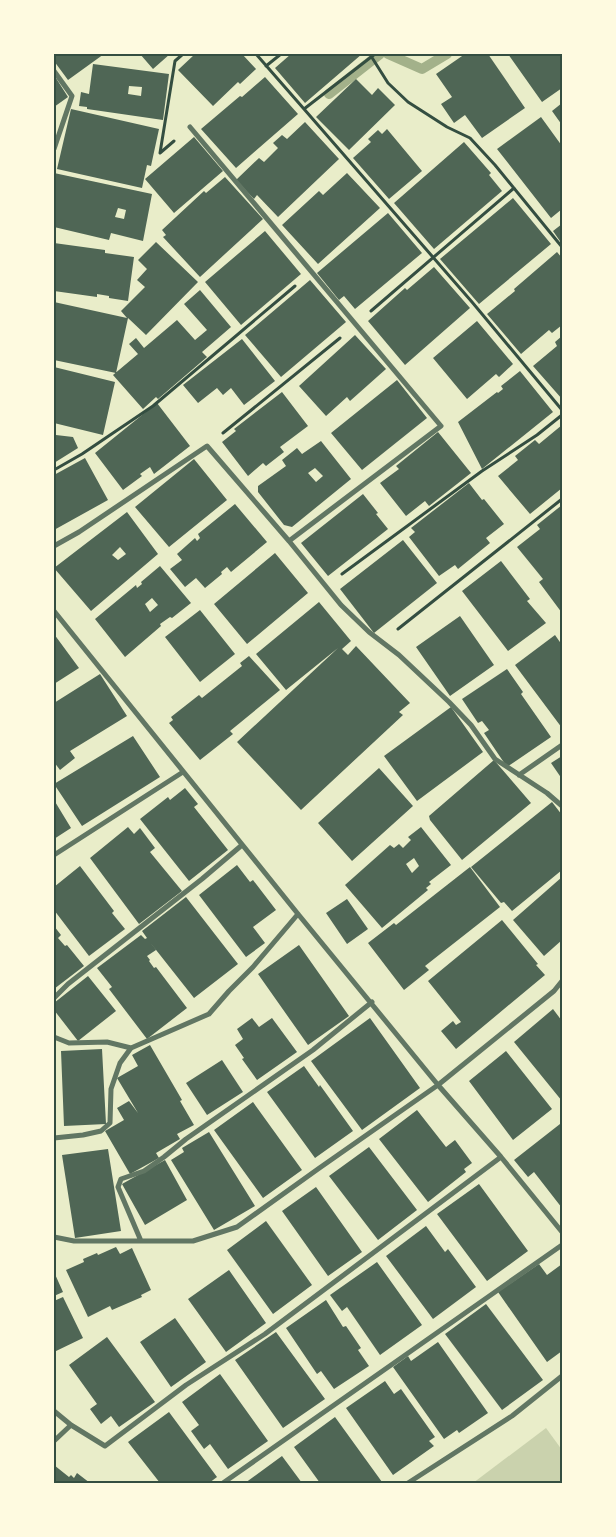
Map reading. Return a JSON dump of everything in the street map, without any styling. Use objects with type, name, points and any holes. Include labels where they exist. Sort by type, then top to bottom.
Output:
[{"type":"street","points":[[54,71],[72,96],[54,149]]},
{"type":"street","points":[[190,127],[442,426],[289,541]]},
{"type":"street","points":[[54,546],[79,532],[207,446],[289,541],[341,606],[399,655],[449,702],[471,725],[495,759],[562,806]]},
{"type":"street","points":[[54,611],[298,914],[372,1002],[438,1085],[501,1157],[562,1232]]},
{"type":"street","points":[[519,775],[562,745]]},
{"type":"street","points":[[54,855],[183,772]]},
{"type":"street","points":[[54,998],[68,984],[202,879],[242,844]]},
{"type":"street","points":[[54,1138],[101,1131],[110,1123],[111,1088],[120,1063],[131,1048],[209,1014],[253,967],[298,914]]},
{"type":"street","points":[[54,1237],[74,1241],[194,1241],[237,1227],[438,1085],[554,991],[562,981]]},
{"type":"street","points":[[141,1242],[118,1187],[121,1179],[144,1171],[164,1157],[186,1139],[313,1050],[372,1002]]},
{"type":"street","points":[[54,1037],[69,1043],[107,1042],[131,1048]]},
{"type":"street","points":[[54,1411],[71,1425],[105,1446],[186,1385],[265,1334],[501,1157]]},
{"type":"street","points":[[223,1483],[562,1245]]},
{"type":"street","points":[[408,1483],[512,1416],[562,1376]]},
{"type":"street","points":[[54,1441],[71,1425]]},
{"type":"path","points":[[183,54],[175,61],[160,153],[190,127]]},
{"type":"path","points":[[256,54],[472,302],[562,410]]},
{"type":"path","points":[[266,66],[281,54]]},
{"type":"path","points":[[304,109],[373,55],[388,83],[408,102],[447,127],[470,138],[495,164],[562,247]]},
{"type":"path","points":[[54,470],[82,454],[152,406],[312,272]]},
{"type":"path","points":[[325,587],[482,471],[537,435],[562,415]]},
{"type":"path","points":[[382,641],[562,499]]},
{"type":"green space","points":[[546,1428],[562,1450],[562,1483],[473,1483]]},
{"type":"building","points":[[54,54],[104,54],[68,80],[54,61]]},
{"type":"building","points":[[140,54],[170,54],[153,69]]},
{"type":"building","points":[[195,54],[242,54],[256,69],[240,84],[238,82],[213,106],[178,70]]},
{"type":"building","points":[[291,54],[362,54],[305,103],[275,68]]},
{"type":"building","points":[[465,54],[488,54],[525,108],[482,138],[465,115],[454,123],[441,104],[452,97],[436,74]]},
{"type":"building","points":[[508,54],[562,54],[562,88],[542,102]]},
{"type":"building","points":[[93,64],[169,74],[163,120],[87,109],[87,107],[79,106],[81,92],[89,94]],"holes":[[[129,86],[142,87],[141,96],[128,94]]]},
{"type":"building","points":[[54,75],[68,97],[54,107]]},
{"type":"building","points":[[265,77],[298,114],[236,168],[201,129]]},
{"type":"building","points":[[356,79],[372,95],[378,88],[395,105],[349,150],[316,117]]},
{"type":"building","points":[[562,103],[562,125],[552,111]]},
{"type":"building","points":[[71,109],[159,129],[151,166],[147,165],[142,188],[57,169]]},
{"type":"building","points":[[541,117],[562,146],[562,209],[551,218],[497,149]]},
{"type":"building","points":[[305,122],[339,159],[278,217],[257,195],[254,199],[236,180],[259,158],[264,162],[278,148],[273,143],[282,135],[287,139]]},
{"type":"building","points":[[387,129],[422,171],[389,199],[353,158],[371,142],[368,139],[378,130],[382,134]]},
{"type":"building","points":[[194,137],[223,171],[174,213],[145,179]]},
{"type":"building","points":[[464,142],[491,173],[489,175],[502,191],[434,249],[394,203]]},
{"type":"building","points":[[54,173],[152,194],[143,241],[111,233],[109,240],[54,227]],"holes":[[[118,208],[126,210],[124,219],[115,217]]]},
{"type":"building","points":[[347,173],[380,208],[318,264],[282,225],[319,191],[323,195]]},
{"type":"building","points":[[225,177],[263,219],[200,277],[163,237],[166,235],[162,230],[204,191],[206,193]]},
{"type":"building","points":[[513,198],[551,244],[479,304],[440,259]]},
{"type":"building","points":[[388,213],[422,253],[355,309],[344,296],[339,300],[317,273]]},
{"type":"building","points":[[562,224],[562,244],[553,231]]},
{"type":"building","points":[[265,231],[301,274],[241,325],[205,282]]},
{"type":"building","points":[[156,242],[198,282],[146,335],[128,318],[116,373],[54,360],[54,302],[127,318],[121,311],[145,287],[137,280],[147,269],[138,260]]},
{"type":"building","points":[[54,243],[105,250],[105,253],[134,257],[128,301],[97,294],[97,297],[54,291]]},
{"type":"building","points":[[557,252],[562,258],[562,325],[552,333],[549,330],[521,354],[487,314]]},
{"type":"building","points":[[434,267],[470,308],[405,365],[368,321],[405,288],[407,290]]},
{"type":"building","points":[[310,280],[346,322],[281,377],[245,335]]},
{"type":"building","points":[[200,290],[231,327],[202,352],[207,357],[158,399],[156,397],[143,409],[113,375],[138,354],[129,344],[136,338],[144,348],[177,320],[195,340],[207,330],[184,304]]},
{"type":"building","points":[[477,321],[513,364],[499,377],[496,374],[467,399],[433,358]]},
{"type":"building","points":[[355,335],[386,369],[350,401],[347,397],[326,416],[299,386]]},
{"type":"building","points":[[562,336],[562,399],[533,366],[557,346],[555,342]]},
{"type":"building","points":[[242,339],[275,381],[244,405],[231,388],[223,395],[217,388],[198,403],[183,385]]},
{"type":"building","points":[[54,367],[115,382],[103,435],[54,423]]},
{"type":"building","points":[[520,371],[553,412],[482,469],[458,422],[503,389],[501,386]]},
{"type":"building","points":[[397,380],[427,418],[362,470],[331,433]]},
{"type":"building","points":[[282,392],[308,426],[280,447],[284,452],[266,466],[263,463],[248,476],[222,442],[236,431],[234,429]]},
{"type":"building","points":[[157,403],[190,446],[154,474],[150,467],[140,474],[142,476],[123,490],[95,453]]},
{"type":"building","points":[[562,425],[562,488],[530,514],[498,476],[518,460],[515,456],[535,440],[539,444]]},
{"type":"building","points":[[438,432],[471,473],[429,506],[425,501],[406,516],[380,483],[399,469],[396,466]]},
{"type":"building","points":[[56,435],[73,437],[78,448],[54,463],[54,437]]},
{"type":"building","points":[[321,441],[351,479],[292,527],[284,525],[258,492],[258,486],[286,466],[282,460],[297,448],[302,454]],"holes":[[[315,468],[323,476],[316,482],[308,473]]]},
{"type":"building","points":[[85,458],[108,500],[54,530],[54,475]]},
{"type":"building","points":[[194,459],[227,500],[169,547],[135,507]]},
{"type":"building","points":[[469,483],[504,524],[486,538],[490,543],[458,569],[455,565],[439,576],[409,537],[415,532],[411,528]]},
{"type":"building","points":[[363,494],[388,529],[328,576],[301,543]]},
{"type":"building","points":[[235,504],[267,542],[231,572],[227,567],[221,572],[222,574],[205,588],[196,578],[185,587],[170,569],[182,560],[177,554],[195,538],[197,541],[200,538],[198,534]]},
{"type":"building","points":[[562,505],[562,613],[539,582],[543,579],[517,547],[540,529],[537,525]]},
{"type":"building","points":[[127,512],[158,554],[91,611],[54,568]],"holes":[[[120,547],[126,554],[118,560],[112,555]]]},
{"type":"building","points":[[403,540],[437,583],[374,633],[340,589]]},
{"type":"building","points":[[275,553],[308,593],[247,644],[214,604]]},
{"type":"building","points":[[501,561],[530,599],[527,601],[546,623],[508,651],[462,591]]},
{"type":"building","points":[[160,566],[191,603],[172,618],[170,617],[160,624],[161,626],[125,657],[95,619],[136,585],[137,588],[142,584],[141,582]],"holes":[[[152,598],[158,605],[150,612],[145,604]]]},
{"type":"building","points":[[319,602],[351,641],[342,649],[348,655],[356,646],[410,703],[399,712],[403,715],[301,810],[237,742],[338,648],[286,690],[256,654]]},
{"type":"building","points":[[200,610],[235,654],[200,682],[165,637]]},
{"type":"building","points":[[460,616],[494,665],[450,696],[416,647]]},
{"type":"building","points":[[54,634],[79,668],[54,684]]},
{"type":"building","points":[[555,635],[562,645],[562,728],[515,665]]},
{"type":"building","points":[[249,656],[280,690],[230,731],[233,734],[200,760],[169,723],[173,720],[171,717],[199,695],[202,698],[242,666],[240,663]]},
{"type":"building","points":[[507,669],[523,692],[521,694],[551,737],[507,767],[484,733],[489,730],[482,721],[478,723],[462,699]]},
{"type":"building","points":[[100,674],[127,716],[70,751],[75,758],[60,770],[54,762],[54,703]]},
{"type":"building","points":[[451,707],[483,752],[417,801],[384,756]]},
{"type":"building","points":[[133,736],[160,777],[82,826],[54,784]]},
{"type":"building","points":[[562,756],[562,779],[551,763]]},
{"type":"building","points":[[494,760],[531,803],[462,860],[430,820],[429,816]]},
{"type":"building","points":[[379,768],[413,806],[352,861],[318,823]]},
{"type":"building","points":[[185,788],[198,804],[194,807],[228,850],[189,881],[140,819],[168,797],[170,800]]},
{"type":"building","points":[[54,800],[71,828],[54,839]]},
{"type":"building","points":[[552,802],[562,815],[562,870],[512,911],[504,902],[501,903],[471,867]]},
{"type":"building","points":[[128,827],[134,834],[140,828],[155,848],[150,852],[182,891],[139,924],[90,858]]},
{"type":"building","points":[[421,827],[451,865],[429,882],[431,884],[426,888],[428,890],[382,928],[345,885],[390,845],[394,848],[399,844],[403,848],[411,840],[408,837]],"holes":[[[414,858],[419,866],[412,873],[406,864]]]},
{"type":"building","points":[[237,865],[250,882],[253,880],[276,910],[253,927],[265,943],[246,957],[199,895]]},
{"type":"building","points":[[80,866],[114,911],[112,913],[125,929],[89,956],[54,910],[54,887]]},
{"type":"building","points":[[470,867],[500,907],[425,966],[429,970],[404,990],[368,943],[394,923],[396,925]]},
{"type":"building","points":[[562,877],[562,940],[544,956],[513,920]]},
{"type":"building","points":[[186,897],[238,964],[194,998],[149,941],[156,950],[147,956],[149,961],[154,968],[156,967],[187,1008],[147,1039],[109,989],[112,987],[97,968],[141,935],[145,939],[147,938],[142,931]]},
{"type":"building","points":[[347,899],[368,929],[347,944],[326,913]]},
{"type":"building","points":[[502,920],[545,975],[456,1049],[441,1031],[453,1021],[456,1025],[461,1022],[428,981]]},
{"type":"building","points":[[54,926],[61,935],[58,938],[65,946],[67,945],[84,966],[54,989]]},
{"type":"building","points":[[299,945],[349,1016],[308,1045],[258,974]]},
{"type":"building","points":[[88,976],[116,1011],[78,1041],[54,1010],[54,1003]]},
{"type":"building","points":[[553,1009],[562,1021],[562,1101],[514,1042]]},
{"type":"building","points":[[252,1018],[259,1027],[272,1018],[297,1052],[257,1080],[242,1059],[244,1058],[235,1045],[243,1039],[237,1029]]},
{"type":"building","points":[[370,1018],[420,1088],[362,1130],[311,1061]]},
{"type":"building","points":[[150,1045],[182,1100],[180,1101],[194,1125],[177,1134],[180,1139],[156,1153],[159,1158],[130,1174],[105,1131],[124,1120],[117,1108],[129,1101],[138,1113],[117,1078],[138,1066],[132,1055]]},
{"type":"building","points":[[102,1049],[106,1124],[64,1126],[61,1051]]},
{"type":"building","points":[[506,1051],[552,1109],[513,1140],[469,1081]]},
{"type":"building","points":[[222,1060],[243,1092],[207,1115],[186,1083]]},
{"type":"building","points":[[304,1066],[353,1131],[315,1158],[267,1092]]},
{"type":"building","points":[[253,1102],[302,1170],[263,1198],[214,1130]]},
{"type":"building","points":[[417,1110],[446,1147],[455,1140],[472,1163],[464,1169],[466,1172],[428,1202],[379,1139]]},
{"type":"building","points":[[560,1124],[562,1127],[562,1208],[534,1172],[528,1177],[514,1160]]},
{"type":"building","points":[[209,1132],[255,1206],[214,1230],[171,1160],[184,1152],[182,1148]]},
{"type":"building","points":[[369,1147],[417,1210],[378,1240],[329,1176]]},
{"type":"building","points":[[108,1149],[121,1231],[75,1238],[62,1155]]},
{"type":"building","points":[[165,1160],[187,1200],[145,1225],[122,1184]]},
{"type":"building","points":[[479,1184],[528,1251],[487,1281],[437,1214]]},
{"type":"building","points":[[316,1187],[362,1252],[328,1276],[282,1211]]},
{"type":"building","points":[[266,1221],[312,1285],[273,1314],[227,1250]]},
{"type":"building","points":[[426,1226],[445,1252],[448,1249],[476,1287],[433,1319],[386,1256]]},
{"type":"building","points":[[116,1247],[120,1254],[132,1248],[151,1290],[141,1295],[142,1297],[112,1310],[110,1306],[88,1317],[66,1270],[84,1262],[83,1259]]},
{"type":"building","points":[[377,1262],[422,1325],[380,1355],[347,1307],[342,1311],[330,1295]]},
{"type":"building","points":[[539,1264],[547,1275],[562,1264],[562,1351],[547,1362],[498,1292]]},
{"type":"building","points":[[229,1270],[266,1323],[226,1352],[188,1299]]},
{"type":"building","points":[[54,1272],[63,1292],[54,1296]]},
{"type":"building","points":[[63,1297],[83,1338],[54,1352],[54,1301]]},
{"type":"building","points":[[326,1300],[343,1327],[346,1326],[361,1348],[358,1350],[369,1366],[334,1389],[321,1371],[317,1374],[286,1328]]},
{"type":"building","points":[[486,1304],[543,1380],[502,1410],[445,1334]]},
{"type":"building","points":[[175,1318],[206,1362],[171,1387],[140,1342]]},
{"type":"building","points":[[276,1332],[325,1399],[283,1428],[235,1360]]},
{"type":"building","points":[[107,1337],[155,1402],[119,1427],[111,1416],[101,1424],[90,1409],[97,1404],[69,1365]]},
{"type":"building","points":[[438,1342],[488,1413],[459,1433],[457,1430],[444,1439],[393,1367],[408,1356],[411,1361]]},
{"type":"building","points":[[220,1374],[268,1441],[228,1469],[210,1444],[204,1449],[191,1431],[199,1425],[182,1402]]},
{"type":"building","points":[[385,1381],[394,1394],[401,1389],[435,1437],[429,1441],[434,1446],[393,1475],[346,1408]]},
{"type":"building","points":[[169,1412],[217,1477],[209,1483],[160,1483],[128,1442]]},
{"type":"building","points":[[335,1417],[381,1483],[320,1483],[294,1447]]},
{"type":"building","points":[[282,1456],[302,1483],[245,1483]]},
{"type":"building","points":[[54,1465],[69,1477],[71,1475],[74,1478],[77,1473],[90,1483],[54,1483]]},
{"type":"waterway","points":[[329,94],[380,54]]},
{"type":"waterway","points":[[388,54],[422,69],[447,54]]}]
